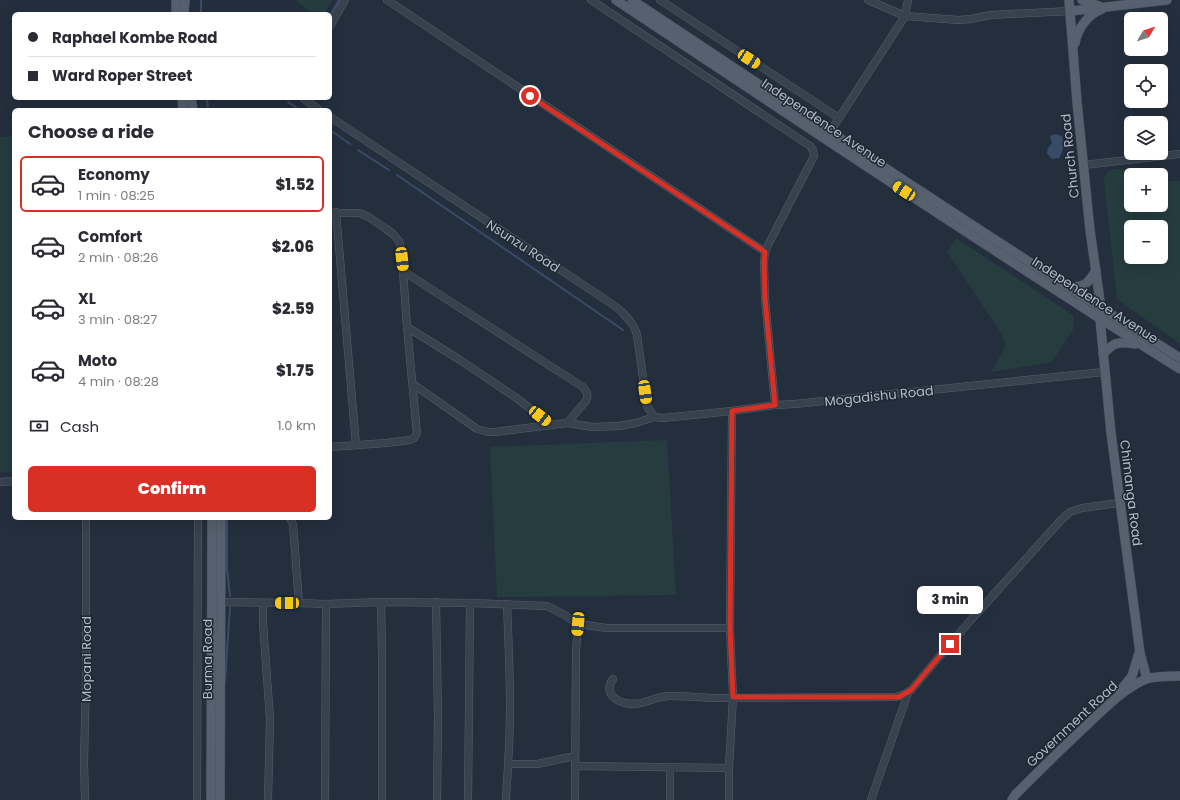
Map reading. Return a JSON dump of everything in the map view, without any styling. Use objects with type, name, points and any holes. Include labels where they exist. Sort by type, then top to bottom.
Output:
[{"type":"main road","points":[[176,0],[176,12]]},
{"type":"main road","points":[[184,12],[185,0]]},
{"type":"main road","name":"Independence Avenue","points":[[616,0],[893,184],[1100,319],[1180,369]]},
{"type":"main road","name":"Independence Avenue","points":[[632,0],[830,132],[1066,286],[1180,358]]},
{"type":"main road","name":"Church Road","points":[[1069,0],[1084,165],[1101,308]]},
{"type":"main road","points":[[1082,0],[1097,6],[1111,6]]},
{"type":"main road","points":[[1070,11],[1167,0]]},
{"type":"main road","points":[[1073,49],[1081,26],[1089,17],[1099,10],[1111,6]]},
{"type":"main road","points":[[1066,286],[1079,286],[1086,284],[1096,270]]},
{"type":"main road","name":"Chimanga Road","points":[[1101,308],[1100,319],[1104,372],[1119,503],[1140,653],[1147,679]]},
{"type":"main road","points":[[1103,354],[1110,346],[1117,342],[1125,342],[1142,346]]},
{"type":"main road","name":"Burma Road","points":[[211,800],[212,520]]},
{"type":"main road","name":"Burma Road","points":[[220,800],[221,520]]},
{"type":"main road","points":[[1118,696],[1120,691],[1132,676],[1140,653]]},
{"type":"main road","name":"Government Road","points":[[1015,798],[1076,735],[1118,696],[1147,679],[1164,676],[1180,676]]},
{"type":"street","points":[[332,23],[345,0]]},
{"type":"street","points":[[387,0],[765,252]]},
{"type":"street","points":[[591,0],[810,146],[813,150],[814,156],[765,252],[765,299],[775,405]]},
{"type":"street","points":[[660,0],[839,118]]},
{"type":"street","points":[[868,0],[905,16],[958,20],[990,15],[1070,11]]},
{"type":"street","points":[[830,132],[905,16],[908,0]]},
{"type":"street","points":[[306,100],[316,108]]},
{"type":"street","name":"Nsunzu Road","points":[[332,122],[600,296],[622,312],[634,327],[637,335],[647,406],[654,417]]},
{"type":"street","points":[[1084,165],[1180,154]]},
{"type":"street","points":[[332,447],[356,445],[410,440],[416,436],[417,433],[401,248],[399,241],[389,231],[367,216],[359,213],[333,213],[356,445]]},
{"type":"street","points":[[403,271],[583,387],[588,397],[567,423]]},
{"type":"street","points":[[407,327],[515,397],[552,425]]},
{"type":"street","name":"Mogadishu Road","points":[[413,384],[472,426],[482,431],[495,432],[567,423],[593,427],[612,426],[636,423],[654,417],[663,418],[775,405],[1104,372]]},
{"type":"street","points":[[729,800],[729,768],[733,697],[730,628],[732,411]]},
{"type":"street","points":[[0,482],[12,481]]},
{"type":"street","points":[[872,800],[908,693],[1014,571],[1066,515],[1082,508],[1119,503]]},
{"type":"street","name":"Mopani Road","points":[[85,800],[86,520]]},
{"type":"street","points":[[197,800],[198,520]]},
{"type":"street","points":[[291,520],[293,525],[299,603]]},
{"type":"street","points":[[221,602],[326,604],[436,602],[547,606],[578,624],[607,628],[730,628]]},
{"type":"street","points":[[381,602],[382,800]]},
{"type":"street","points":[[436,602],[438,701],[437,800]]},
{"type":"street","points":[[263,603],[270,720],[268,800]]},
{"type":"street","points":[[468,800],[470,603]]},
{"type":"street","points":[[324,800],[326,604]]},
{"type":"street","points":[[506,800],[509,713],[507,604]]},
{"type":"street","points":[[575,800],[576,652],[578,624]]},
{"type":"street","points":[[613,679],[610,687],[611,695],[614,699],[630,704],[646,703],[666,696],[895,697],[908,693]]},
{"type":"street","points":[[508,764],[537,764],[575,756]]},
{"type":"street","points":[[576,766],[729,768]]},
{"type":"street","points":[[670,767],[670,800]]},
{"type":"green space","points":[[296,0],[332,0],[325,12],[310,12]]},
{"type":"green space","points":[[12,136],[12,471],[0,473],[0,137]]},
{"type":"green space","points":[[1114,169],[1124,170],[1124,212],[1168,212],[1168,181],[1180,181],[1180,344],[1117,299],[1104,181],[1108,172]]},
{"type":"green space","points":[[956,238],[1073,315],[1074,328],[1054,359],[1048,363],[991,372],[1006,345],[999,330],[947,252]]},
{"type":"green space","points":[[667,440],[676,595],[497,597],[490,447]]},
{"type":"water","points":[[1055,134],[1062,136],[1063,147],[1059,158],[1052,159],[1047,153],[1048,148],[1052,143],[1050,136]]},
{"type":"waterway","points":[[201,0],[201,12]]},
{"type":"waterway","points":[[332,12],[339,0]]},
{"type":"waterway","points":[[207,100],[208,108]]},
{"type":"waterway","points":[[288,102],[297,108]]},
{"type":"waterway","points":[[333,132],[350,144]]},
{"type":"waterway","points":[[358,150],[389,170]]},
{"type":"waterway","points":[[397,175],[623,330]]},
{"type":"waterway","points":[[227,520],[227,568],[230,596]]},
{"type":"waterway","points":[[225,681],[230,607]]},
{"type":"route","points":[[530,96],[765,252],[765,299],[775,405],[732,411],[730,628],[733,697],[899,697],[911,690],[950,644]]}]
